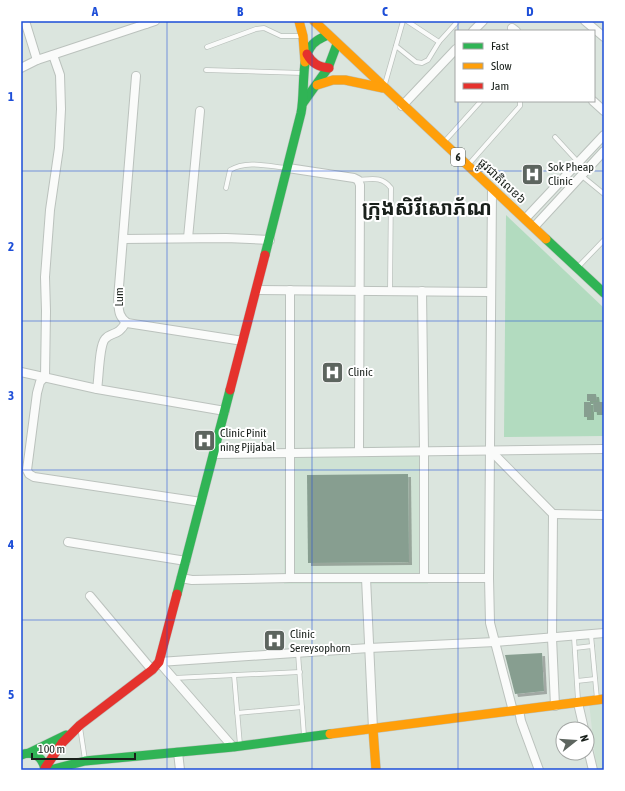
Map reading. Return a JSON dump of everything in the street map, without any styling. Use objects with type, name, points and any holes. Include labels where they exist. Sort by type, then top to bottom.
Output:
[{"type":"main road","points":[[299,21],[306,58]]},
{"type":"main road","name":"ផ្លូវជាតិលេខ៦","points":[[319,24],[328,35],[402,106],[604,293]]},
{"type":"main road","points":[[47,769],[72,732],[152,670],[159,662],[270,240],[304,103],[303,73],[306,58],[311,45],[318,38],[328,35]]},
{"type":"main road","points":[[304,103],[328,68],[338,44]]},
{"type":"main road","points":[[306,58],[316,66],[328,68]]},
{"type":"main road","points":[[317,85],[333,80],[345,80],[384,88]]},
{"type":"main road","points":[[47,769],[85,760],[237,747],[600,700]]},
{"type":"main road","points":[[373,729],[376,770]]},
{"type":"main road","points":[[25,754],[72,732]]},
{"type":"main road","points":[[25,754],[34,754],[42,759],[47,769]]},
{"type":"street","points":[[25,21],[37,60]]},
{"type":"street","points":[[21,68],[37,60],[145,23],[155,21]]},
{"type":"street","points":[[585,21],[604,37]]},
{"type":"street","points":[[402,106],[455,50]]},
{"type":"street","points":[[46,377],[45,277],[50,210],[59,148],[61,109],[60,75],[53,55]]},
{"type":"street","name":"Lum","points":[[136,76],[122,239],[118,299],[119,312],[122,319],[126,322],[243,341]]},
{"type":"street","points":[[594,102],[604,111]]},
{"type":"street","points":[[188,238],[200,111]]},
{"type":"street","points":[[525,219],[604,135]]},
{"type":"street","points":[[534,227],[604,151]]},
{"type":"street","points":[[288,168],[354,178],[358,180],[360,185],[358,290],[359,452]]},
{"type":"street","points":[[492,188],[490,292],[490,623],[516,711],[539,770]]},
{"type":"street","points":[[122,239],[188,238],[270,240]]},
{"type":"street","points":[[257,290],[490,292]]},
{"type":"street","points":[[290,290],[290,578]]},
{"type":"street","points":[[422,291],[424,578]]},
{"type":"street","points":[[97,389],[100,352],[103,343],[105,339],[123,328],[126,322]]},
{"type":"street","points":[[21,372],[97,389],[225,411]]},
{"type":"street","points":[[46,377],[40,382],[37,393],[27,470],[29,474],[34,477],[201,502]]},
{"type":"street","points":[[214,454],[604,449]]},
{"type":"street","points":[[491,451],[553,514],[604,515]]},
{"type":"street","points":[[553,514],[552,638],[555,706]]},
{"type":"street","points":[[68,542],[186,561]]},
{"type":"street","points":[[181,578],[192,580],[290,578],[489,578]]},
{"type":"street","points":[[366,578],[373,729]]},
{"type":"street","points":[[90,596],[152,670]]},
{"type":"street","points":[[159,662],[369,648],[574,637],[604,633]]},
{"type":"street","points":[[159,662],[237,747]]},
{"type":"street","points":[[578,702],[582,721]]},
{"type":"street","points":[[178,752],[180,770]]},
{"type":"lane","points":[[384,88],[403,21]]},
{"type":"lane","points":[[407,21],[439,42]]},
{"type":"lane","points":[[396,46],[416,62],[422,63],[428,60],[439,42],[458,21]]},
{"type":"lane","points":[[207,47],[256,29],[264,28],[282,36],[303,36]]},
{"type":"lane","points":[[206,70],[303,73]]},
{"type":"lane","points":[[443,143],[480,102]]},
{"type":"lane","points":[[467,166],[520,106],[520,102]]},
{"type":"lane","points":[[555,137],[578,162]]},
{"type":"lane","points":[[226,188],[230,170],[238,166],[248,164],[288,168]]},
{"type":"lane","points":[[582,176],[604,194]]},
{"type":"lane","points":[[358,180],[380,179],[386,182],[391,188],[390,291]]},
{"type":"lane","points":[[577,267],[604,240]]},
{"type":"lane","points":[[591,635],[595,679],[600,700]]},
{"type":"lane","points":[[574,637],[578,702]]},
{"type":"lane","points":[[575,648],[592,646]]},
{"type":"lane","points":[[298,653],[304,738]]},
{"type":"lane","points":[[173,678],[300,672]]},
{"type":"lane","points":[[234,675],[237,713],[237,747]]},
{"type":"lane","points":[[577,681],[595,679]]},
{"type":"lane","points":[[237,713],[302,707]]},
{"type":"lane","points":[[80,725],[85,760]]},
{"type":"shaded area","points":[[427,446],[428,584],[284,584],[285,448]]},
{"type":"shaded area","points":[[604,700],[604,770],[598,770],[595,757],[595,721],[591,721],[589,702]]},
{"type":"green space","points":[[506,215],[604,308],[604,436],[504,437]]},
{"type":"building","points":[[587,394],[596,394],[597,401],[587,401]]},
{"type":"building","points":[[584,402],[591,402],[591,417],[584,417]]},
{"type":"building","points":[[593,402],[604,402],[604,412],[594,412]]},
{"type":"building","points":[[408,474],[409,562],[308,563],[307,475]]},
{"type":"building","points":[[542,653],[544,691],[515,694],[505,655]]},
{"type":"traffic: fast","points":[[265,255],[301,113],[304,70],[307,54],[314,43],[328,35]]},
{"type":"traffic: fast","points":[[303,103],[328,68],[337,44]]},
{"type":"traffic: fast","points":[[546,239],[604,293]]},
{"type":"traffic: fast","points":[[177,594],[230,390]]},
{"type":"traffic: fast","points":[[50,770],[85,761],[233,747],[330,734]]},
{"type":"traffic: fast","points":[[29,753],[66,735]]},
{"type":"traffic: fast","points":[[21,755],[30,753],[34,754],[40,758],[45,770]]},
{"type":"traffic: slow","points":[[299,21],[303,36],[305,62]]},
{"type":"traffic: slow","points":[[314,21],[546,239]]},
{"type":"traffic: slow","points":[[317,85],[333,80],[345,80],[383,88]]},
{"type":"traffic: slow","points":[[330,734],[604,699]]},
{"type":"traffic: slow","points":[[373,729],[376,770]]},
{"type":"traffic: jam","points":[[307,54],[316,64],[329,68]]},
{"type":"traffic: jam","points":[[230,390],[265,255]]},
{"type":"traffic: jam","points":[[45,768],[62,743],[80,725],[152,670],[159,662],[177,594]]},
{"type":"place","name":"Sok Pheap Clinic","points":[[532,174]]},
{"type":"place","name":"Clinic","points":[[333,372]]},
{"type":"place","name":"Clinic Pinit ning Pjijabal","points":[[204,440]]},
{"type":"place","name":"Clinic Sereysophorn","points":[[274,641]]},
{"type":"district","name":"ក្រុងសិរីសោភ័ណ","points":[[427,207]]}]
